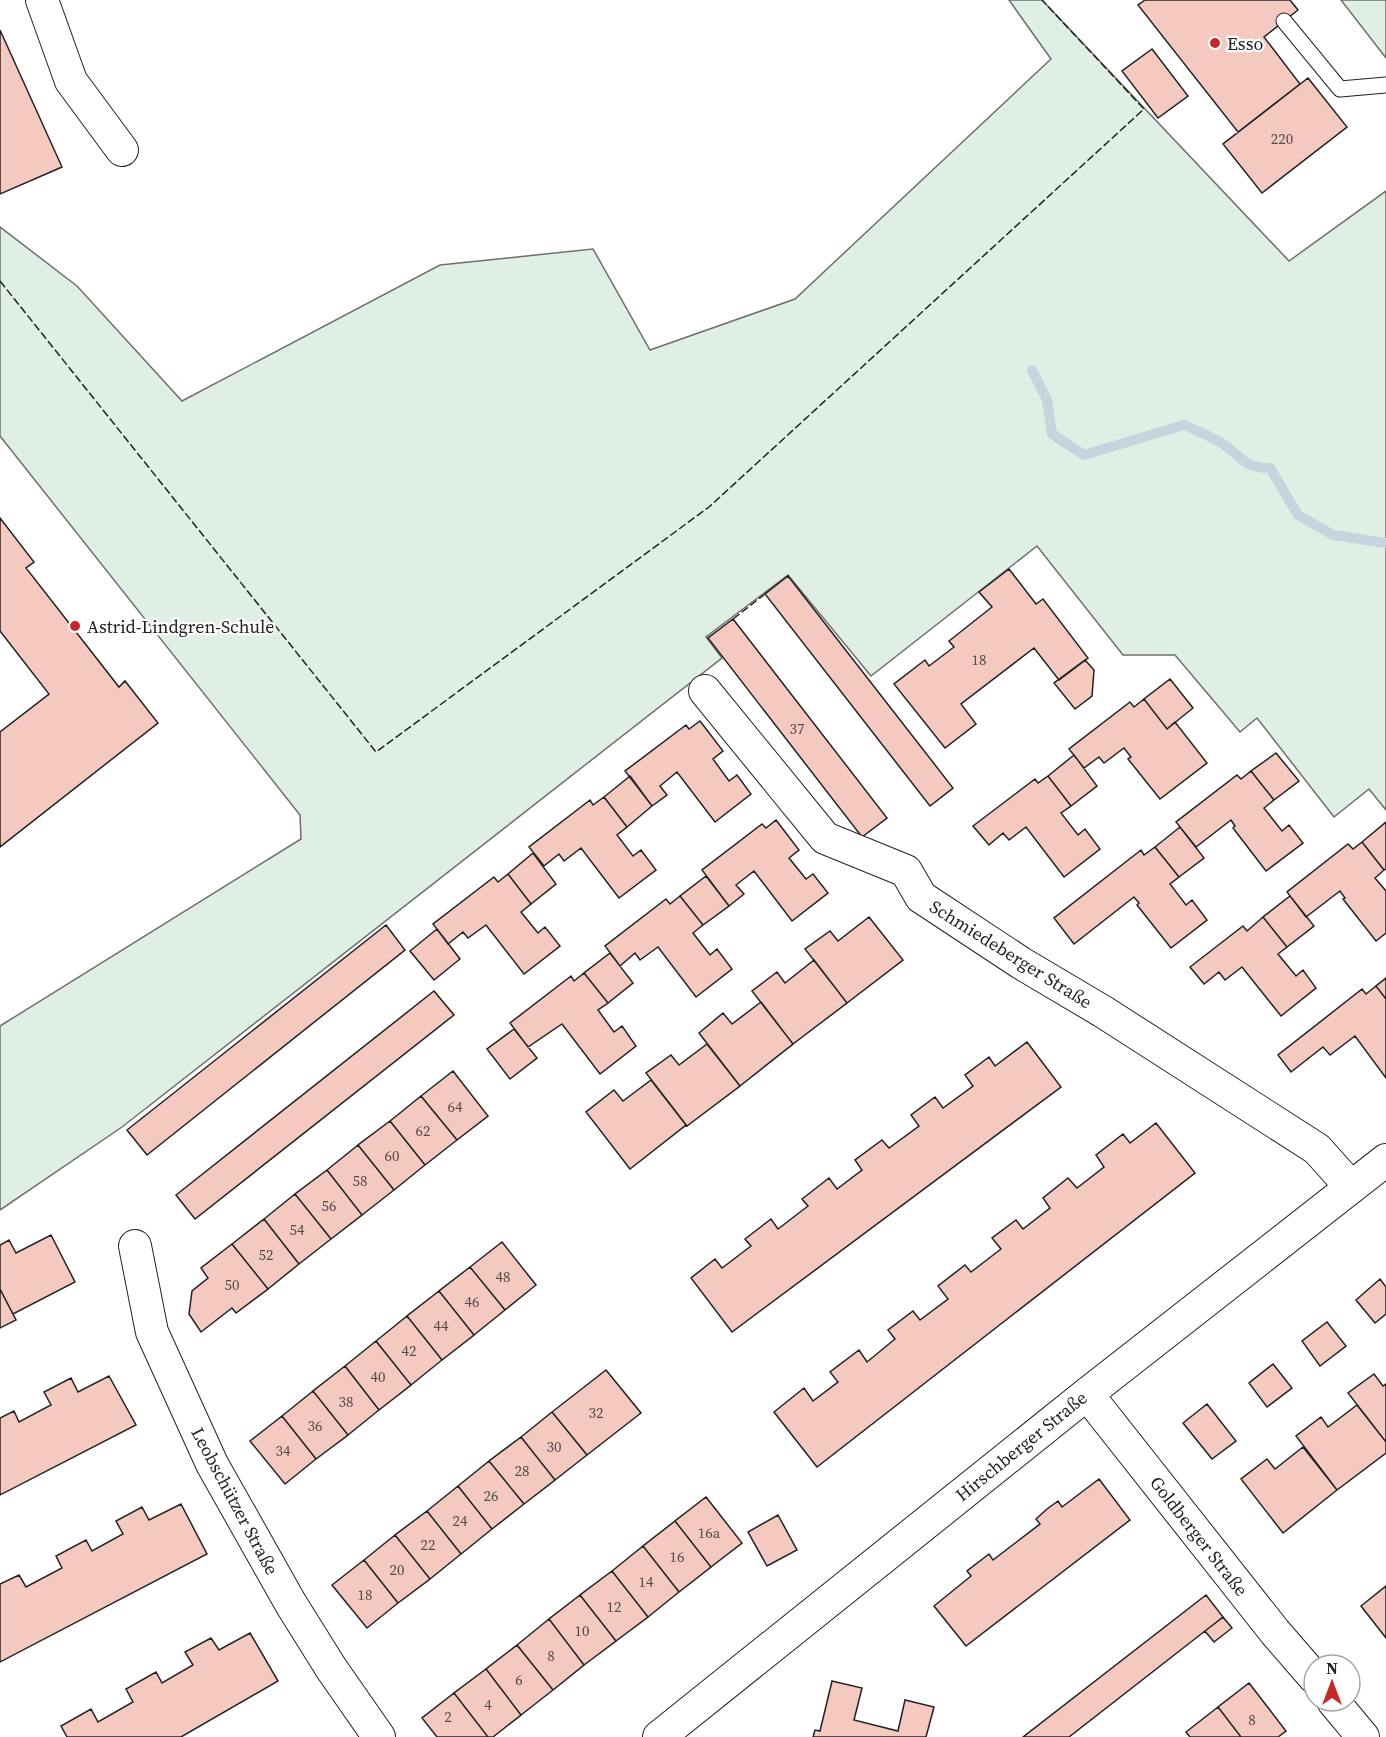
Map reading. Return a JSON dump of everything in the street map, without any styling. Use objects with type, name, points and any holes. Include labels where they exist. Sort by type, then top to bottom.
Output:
[{"type":"street","points":[[42,0],[72,81],[122,150]]},
{"type":"street","name":"Schmiedeberger Straße","points":[[705,692],[825,838],[906,871],[921,897],[1317,1149],[1351,1187]]},
{"type":"street","name":"Hirschberger Straße","points":[[659,1737],[1087,1394],[1386,1160]]},
{"type":"street","name":"Leobschützer Straße","points":[[135,1246],[152,1332],[212,1464],[291,1604],[331,1668],[379,1737]]},
{"type":"street","name":"Goldberger Straße","points":[[1087,1394],[1302,1663]]},
{"type":"street","points":[[1343,1713],[1363,1737]]},
{"type":"lane","points":[[1284,21],[1340,89],[1386,85]]},
{"type":"green space","points":[[1009,0],[1042,0],[1289,261],[1386,191],[1386,810],[1369,789],[1334,817],[1257,718],[1240,732],[1175,655],[1123,655],[1037,546],[871,676],[788,575],[706,637],[722,658],[122,1127],[0,1210],[0,1026],[301,839],[300,815],[0,436],[0,227],[77,286],[182,401],[440,265],[593,249],[650,350],[795,299],[1051,59]]},
{"type":"green space","points":[[1341,0],[1386,0],[1386,58]]},
{"type":"building","points":[[1145,0],[1290,0],[1298,10],[1264,37],[1300,84],[1238,132],[1138,5]]},
{"type":"building","points":[[0,30],[62,167],[0,194]]},
{"type":"building","points":[[1152,49],[1188,96],[1158,118],[1122,71]]},
{"type":"building","points":[[1308,78],[1347,127],[1262,193],[1223,144]]},
{"type":"building","points":[[0,518],[34,562],[26,568],[119,687],[125,681],[158,723],[0,847],[0,732],[49,694],[0,631]]},
{"type":"building","points":[[1009,569],[1036,604],[1043,599],[1088,658],[1059,680],[1034,648],[961,704],[976,724],[945,748],[894,684],[925,660],[929,666],[954,647],[949,641],[992,607],[979,592]]},
{"type":"building","points":[[788,576],[953,788],[930,806],[765,594]]},
{"type":"building","points":[[733,619],[887,818],[862,837],[708,638]]},
{"type":"building","points":[[1085,660],[1094,670],[1092,696],[1075,709],[1054,683]]},
{"type":"building","points":[[1170,679],[1193,708],[1167,729],[1144,699]]},
{"type":"building","points":[[1144,699],[1167,729],[1175,722],[1207,763],[1160,799],[1128,759],[1131,757],[1124,748],[1104,763],[1099,757],[1084,768],[1069,749],[1130,702],[1134,707]]},
{"type":"building","points":[[700,721],[723,751],[713,759],[729,781],[737,775],[751,794],[715,822],[677,772],[660,786],[667,795],[652,806],[625,771],[686,725],[689,729]]},
{"type":"building","points":[[1276,753],[1299,781],[1274,800],[1251,771]]},
{"type":"building","points":[[1074,755],[1097,786],[1071,806],[1048,776]]},
{"type":"building","points":[[1251,771],[1274,800],[1264,808],[1282,831],[1289,825],[1303,843],[1266,871],[1233,828],[1235,826],[1231,820],[1196,847],[1176,822],[1237,775],[1241,779]]},
{"type":"building","points":[[630,776],[652,806],[627,827],[604,797]]},
{"type":"building","points":[[1048,776],[1071,806],[1061,813],[1078,835],[1085,829],[1100,849],[1064,877],[1026,827],[1009,840],[1003,833],[989,845],[973,826],[1035,779],[1038,783]]},
{"type":"building","points":[[604,797],[627,827],[617,835],[633,856],[641,850],[656,870],[619,898],[581,848],[564,861],[559,854],[544,866],[529,847],[590,800],[593,805]]},
{"type":"building","points":[[776,820],[799,850],[789,858],[806,879],[813,874],[828,893],[792,921],[754,871],[736,885],[744,894],[729,906],[702,870],[762,824],[766,828]]},
{"type":"building","points":[[1386,822],[1386,869],[1384,870],[1362,842]]},
{"type":"building","points":[[1180,827],[1204,858],[1179,877],[1155,847]]},
{"type":"building","points":[[1362,842],[1384,870],[1375,878],[1386,891],[1386,933],[1376,941],[1343,899],[1345,898],[1340,891],[1306,917],[1287,892],[1348,844],[1353,849]]},
{"type":"building","points":[[1155,847],[1179,877],[1170,884],[1186,905],[1192,900],[1207,920],[1171,948],[1137,905],[1139,903],[1134,897],[1074,944],[1054,918],[1141,850],[1144,855]]},
{"type":"building","points":[[533,853],[556,884],[531,904],[508,874]]},
{"type":"building","points":[[508,874],[531,904],[521,912],[538,933],[545,927],[560,946],[524,974],[486,925],[468,938],[463,932],[448,944],[433,924],[494,877],[498,882]]},
{"type":"building","points":[[706,876],[729,906],[703,925],[680,896]]},
{"type":"building","points":[[680,896],[703,925],[693,933],[710,955],[717,949],[732,969],[696,997],[658,947],[640,960],[635,953],[620,966],[605,946],[666,899],[670,904]]},
{"type":"building","points":[[1290,896],[1314,926],[1287,947],[1263,917]]},
{"type":"building","points":[[869,917],[903,960],[847,1003],[805,949],[830,931],[838,941]]},
{"type":"building","points":[[1263,917],[1287,947],[1278,954],[1296,976],[1303,970],[1316,988],[1281,1016],[1242,967],[1225,980],[1219,972],[1204,984],[1190,967],[1243,926],[1247,931]]},
{"type":"building","points":[[386,925],[405,950],[147,1155],[127,1130]]},
{"type":"building","points":[[437,929],[460,959],[434,980],[410,951]]},
{"type":"building","points":[[610,953],[633,983],[608,1003],[584,973]]},
{"type":"building","points":[[814,960],[847,1003],[793,1044],[752,991],[777,972],[785,983]]},
{"type":"building","points":[[584,973],[608,1003],[598,1010],[614,1032],[622,1026],[636,1046],[600,1074],[562,1024],[528,1047],[510,1023],[571,976],[574,981]]},
{"type":"building","points":[[1386,978],[1386,999],[1376,986]]},
{"type":"building","points":[[1376,986],[1386,999],[1386,1078],[1355,1036],[1330,1055],[1323,1047],[1291,1072],[1278,1055],[1362,989],[1366,994]]},
{"type":"building","points":[[434,991],[454,1015],[195,1219],[176,1195]]},
{"type":"building","points":[[761,1002],[793,1044],[740,1086],[699,1033],[723,1013],[732,1024]]},
{"type":"building","points":[[514,1029],[537,1058],[510,1079],[487,1049]]},
{"type":"building","points":[[1027,1042],[1061,1087],[732,1332],[691,1278],[715,1259],[722,1268],[751,1246],[745,1239],[771,1219],[778,1229],[808,1206],[802,1199],[829,1178],[837,1189],[862,1170],[855,1160],[882,1140],[889,1148],[919,1126],[911,1115],[935,1097],[943,1108],[973,1086],[965,1075],[989,1057],[995,1066]]},
{"type":"building","points":[[707,1044],[740,1086],[687,1126],[646,1073],[671,1055],[679,1065]]},
{"type":"building","points":[[453,1071],[488,1116],[457,1140],[421,1096]]},
{"type":"building","points":[[651,1080],[686,1125],[630,1169],[586,1112],[614,1090],[623,1101]]},
{"type":"building","points":[[421,1096],[457,1140],[425,1165],[390,1121]]},
{"type":"building","points":[[390,1121],[425,1165],[394,1190],[358,1145]]},
{"type":"building","points":[[1156,1123],[1195,1173],[817,1467],[774,1412],[804,1388],[813,1401],[838,1382],[830,1372],[859,1350],[867,1362],[895,1339],[888,1330],[913,1311],[920,1320],[948,1299],[938,1286],[965,1265],[971,1272],[1001,1249],[992,1238],[1016,1220],[1023,1229],[1050,1208],[1043,1198],[1068,1178],[1077,1188],[1104,1167],[1096,1155],[1123,1134],[1130,1143]]},
{"type":"building","points":[[358,1145],[394,1190],[362,1215],[327,1170]]},
{"type":"building","points":[[327,1170],[362,1215],[331,1239],[295,1194]]},
{"type":"building","points":[[295,1194],[331,1239],[299,1264],[264,1219]]},
{"type":"building","points":[[264,1219],[299,1264],[268,1289],[232,1244]]},
{"type":"building","points":[[51,1235],[75,1282],[13,1314],[0,1289],[0,1245],[9,1240],[16,1253]]},
{"type":"building","points":[[502,1242],[536,1285],[505,1310],[470,1267]]},
{"type":"building","points":[[232,1244],[268,1289],[236,1313],[232,1308],[201,1332],[189,1314],[192,1291],[208,1278],[201,1268]]},
{"type":"building","points":[[470,1267],[505,1310],[474,1335],[439,1291]]},
{"type":"building","points":[[1380,1279],[1386,1287],[1386,1314],[1375,1323],[1356,1300]]},
{"type":"building","points":[[0,1289],[16,1320],[0,1328]]},
{"type":"building","points":[[439,1291],[474,1335],[442,1360],[407,1316]]},
{"type":"building","points":[[407,1316],[442,1360],[411,1385],[376,1341]]},
{"type":"building","points":[[1327,1322],[1346,1346],[1320,1366],[1302,1341]]},
{"type":"building","points":[[376,1341],[411,1385],[379,1410],[345,1366]]},
{"type":"building","points":[[1273,1364],[1292,1388],[1267,1407],[1249,1383]]},
{"type":"building","points":[[345,1366],[379,1410],[348,1435],[313,1391]]},
{"type":"building","points":[[606,1370],[641,1413],[587,1455],[552,1412]]},
{"type":"building","points":[[1374,1374],[1383,1386],[1386,1384],[1386,1442],[1348,1393]]},
{"type":"building","points":[[109,1376],[136,1425],[0,1495],[0,1418],[14,1411],[19,1422],[51,1405],[44,1392],[71,1378],[78,1392]]},
{"type":"building","points":[[313,1391],[348,1435],[316,1459],[282,1416]]},
{"type":"building","points":[[1207,1404],[1236,1441],[1212,1459],[1183,1423]]},
{"type":"building","points":[[1357,1405],[1386,1442],[1386,1453],[1337,1490],[1296,1436],[1321,1417],[1328,1427]]},
{"type":"building","points":[[552,1412],[587,1455],[555,1480],[521,1437]]},
{"type":"building","points":[[282,1416],[316,1459],[285,1484],[250,1441]]},
{"type":"building","points":[[521,1437],[555,1480],[524,1504],[489,1461]]},
{"type":"building","points":[[1303,1447],[1337,1490],[1283,1533],[1241,1479],[1267,1459],[1275,1469]]},
{"type":"building","points":[[489,1461],[524,1504],[492,1529],[458,1486]]},
{"type":"building","points":[[1099,1479],[1130,1520],[966,1646],[934,1606],[971,1576],[967,1571],[989,1554],[993,1560],[1040,1524],[1036,1519],[1047,1509],[1058,1501],[1062,1507]]},
{"type":"building","points":[[458,1486],[492,1529],[461,1554],[427,1511]]},
{"type":"building","points":[[706,1497],[742,1543],[711,1567],[675,1521]]},
{"type":"building","points":[[181,1504],[207,1554],[0,1662],[0,1584],[19,1575],[26,1587],[62,1568],[56,1556],[86,1540],[92,1551],[123,1534],[116,1521],[142,1507],[149,1520]]},
{"type":"building","points":[[427,1511],[461,1554],[430,1579],[395,1535]]},
{"type":"building","points":[[778,1515],[797,1550],[767,1566],[748,1532]]},
{"type":"building","points":[[675,1521],[711,1567],[679,1592],[643,1546]]},
{"type":"building","points":[[395,1535],[430,1579],[398,1603],[364,1560]]},
{"type":"building","points":[[643,1546],[679,1592],[648,1617],[612,1571]]},
{"type":"building","points":[[364,1560],[398,1603],[367,1628],[332,1585]]},
{"type":"building","points":[[612,1571],[648,1617],[616,1641],[580,1595]]},
{"type":"building","points":[[1386,1586],[1386,1638],[1361,1606]]},
{"type":"building","points":[[580,1595],[616,1641],[584,1665],[549,1619]]},
{"type":"building","points":[[1206,1595],[1223,1617],[1069,1737],[1023,1737]]},
{"type":"building","points":[[1223,1617],[1232,1628],[1214,1642],[1205,1631]]},
{"type":"building","points":[[549,1619],[584,1665],[553,1690],[517,1645]]},
{"type":"building","points":[[250,1633],[278,1681],[181,1737],[67,1737],[61,1726],[91,1709],[98,1722],[133,1702],[126,1689],[156,1672],[162,1683],[193,1665],[185,1652],[211,1638],[219,1650]]},
{"type":"building","points":[[517,1645],[553,1690],[521,1715],[486,1669]]},
{"type":"building","points":[[486,1669],[521,1715],[493,1737],[488,1737],[454,1693]]},
{"type":"building","points":[[832,1681],[862,1688],[854,1720],[898,1731],[905,1700],[934,1707],[926,1737],[813,1737],[815,1730],[820,1731]]},
{"type":"building","points":[[1249,1683],[1286,1731],[1278,1737],[1241,1737],[1218,1707]]},
{"type":"building","points":[[454,1693],[488,1737],[437,1737],[422,1718]]},
{"type":"building","points":[[1218,1707],[1241,1737],[1190,1737],[1186,1732]]},
{"type":"waterway","points":[[1032,370],[1047,400],[1052,434],[1084,455],[1184,425],[1218,441],[1246,463],[1270,468],[1298,515],[1333,535],[1386,543]]},
{"type":"fence","points":[[0,281],[376,752],[709,507],[1144,109],[1042,0]]},
{"type":"fence","points":[[733,619],[765,594]]},
{"type":"place","name":"Esso","points":[[1215,43]]},
{"type":"place","name":"Astrid-Lindgren-Schule","points":[[75,626]]}]
